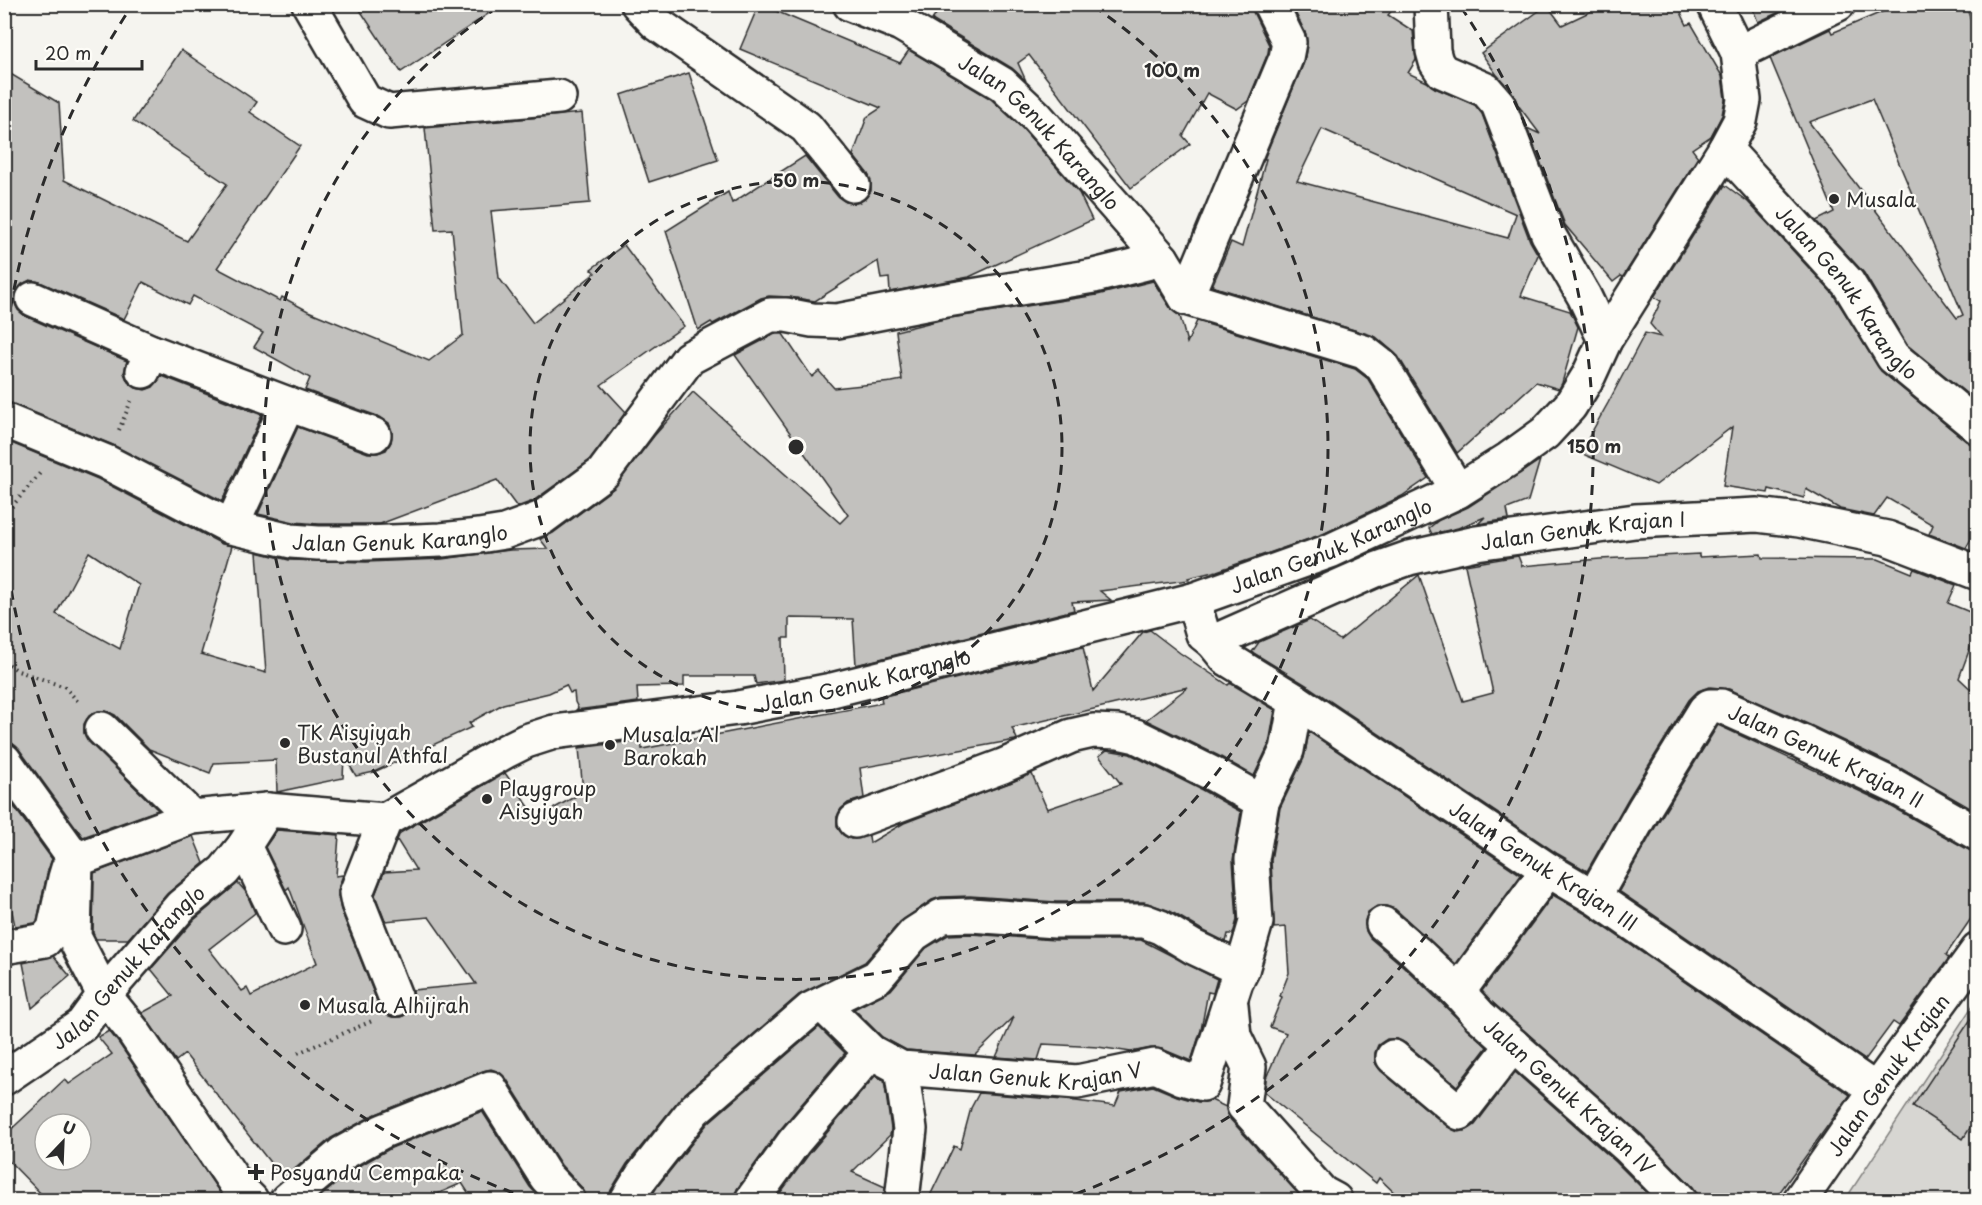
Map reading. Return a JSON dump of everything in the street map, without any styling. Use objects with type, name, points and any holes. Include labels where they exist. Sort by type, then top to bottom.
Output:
[{"type":"street","points":[[309,4],[365,101],[389,112],[559,97]]},
{"type":"street","points":[[638,4],[656,22],[806,127],[853,185]]},
{"type":"street","name":"Jalan Genuk Karanglo","points":[[850,4],[909,14],[1002,84],[1036,116],[1162,259],[1186,298],[1364,352],[1375,359],[1382,366],[1458,491]]},
{"type":"street","points":[[1431,4],[1433,51],[1436,62],[1442,71],[1486,90],[1498,105],[1548,234],[1584,296],[1605,340]]},
{"type":"street","name":"Jalan Genuk Karanglo","points":[[385,820],[506,751],[526,741],[554,732],[738,708],[1201,623],[1330,551],[1458,491],[1536,440],[1570,406],[1605,340],[1740,122],[1744,100],[1738,53],[1714,4]]},
{"type":"street","points":[[1738,53],[1838,4]]},
{"type":"street","points":[[1186,298],[1286,58],[1290,42],[1272,6]]},
{"type":"street","name":"Jalan Genuk Karanglo","points":[[1725,149],[1848,283],[1893,357],[1977,427]]},
{"type":"street","name":"Jalan Genuk Karanglo","points":[[4,420],[106,462],[231,527],[291,541],[366,543],[441,540],[504,532],[542,518],[603,473],[689,358],[770,315],[837,321],[935,302],[1094,276],[1162,259]]},
{"type":"street","points":[[33,299],[148,361],[288,404],[374,435]]},
{"type":"street","points":[[231,527],[288,404]]},
{"type":"street","name":"Jalan Genuk Krajan I","points":[[1201,623],[1409,558],[1476,543],[1635,521],[1757,515],[1799,520],[1887,538],[1977,573]]},
{"type":"street","name":"Jalan Genuk Krajan III","points":[[1201,623],[1226,658],[1296,701],[1548,870],[1594,897],[1876,1090]]},
{"type":"street","points":[[1296,701],[1287,750],[1262,802],[1252,859],[1256,922],[1231,1003],[1234,1036],[1249,1067],[1244,1106],[1322,1193],[1335,1200]]},
{"type":"street","name":"Jalan Genuk Krajan II","points":[[1594,897],[1644,809],[1705,710],[1710,706],[1721,706],[1803,742],[1894,786],[1977,834]]},
{"type":"street","points":[[102,729],[192,818]]},
{"type":"street","points":[[855,821],[1003,766],[1071,736],[1093,731],[1118,732],[1136,736],[1211,773],[1262,802]]},
{"type":"street","points":[[4,760],[76,860],[74,937],[104,995],[133,1031],[238,1187],[251,1200]]},
{"type":"street","points":[[4,948],[45,940],[54,929],[68,868],[76,860],[192,818],[267,810],[385,820],[356,893],[396,999]]},
{"type":"street","name":"Jalan Genuk Karanglo","points":[[4,1078],[82,1025],[104,995],[181,906],[224,871],[244,846],[267,810]]},
{"type":"street","points":[[244,846],[284,929]]},
{"type":"street","points":[[1458,992],[1548,870]]},
{"type":"street","points":[[627,1200],[642,1176],[694,1110],[811,1009],[877,977],[914,934],[942,916],[971,915],[1055,921],[1144,921],[1242,970]]},
{"type":"street","name":"Jalan Genuk Krajan IV","points":[[1383,924],[1416,952],[1479,1015],[1629,1148],[1680,1200]]},
{"type":"street","name":"Jalan Genuk Krajan","points":[[1800,1200],[1977,950]]},
{"type":"street","name":"Jalan Genuk Krajan V","points":[[822,1004],[871,1052],[901,1068],[1077,1082],[1155,1066],[1203,1084],[1231,1003]]},
{"type":"street","points":[[1393,1057],[1460,1113],[1513,1045]]},
{"type":"street","points":[[753,1200],[794,1142],[871,1052]]},
{"type":"street","points":[[901,1068],[910,1129],[902,1200]]},
{"type":"street","points":[[287,1200],[343,1153],[383,1131],[490,1088],[546,1177],[568,1200]]},
{"type":"path","points":[[106,462],[148,361]]},
{"type":"path","points":[[4,516],[63,444]]},
{"type":"path","points":[[4,660],[18,670],[65,687],[102,729]]},
{"type":"path","points":[[298,1053],[392,1012],[396,999]]},
{"type":"shaded area","points":[[1977,999],[1977,1200],[1845,1200]]},
{"type":"building","points":[[356,4],[503,4],[401,72]]},
{"type":"building","points":[[759,4],[900,63],[909,50],[991,99],[1023,129],[1079,193],[1092,220],[969,277],[890,292],[889,278],[881,279],[878,261],[815,301],[769,296],[698,330],[666,231],[728,192],[732,203],[805,156],[838,197],[846,202],[856,203],[865,199],[871,191],[868,174],[853,155],[867,117],[881,108],[740,49]]},
{"type":"building","points":[[943,4],[1252,4],[1253,12],[1269,45],[1268,53],[1248,101],[1237,109],[1207,93],[1183,136],[1190,144],[1131,188],[1029,55],[1018,63],[1026,81],[1012,68],[932,20]]},
{"type":"building","points":[[1291,4],[1397,4],[1388,15],[1413,31],[1416,60],[1408,73],[1435,88],[1475,105],[1482,114],[1530,241],[1538,255],[1521,296],[1570,311],[1578,327],[1559,389],[1536,382],[1457,453],[1398,356],[1376,337],[1212,286],[1231,242],[1242,247],[1266,159],[1264,159],[1304,62],[1306,34]],"holes":[[[1322,129],[1516,214],[1508,238],[1297,181]]]},
{"type":"building","points":[[1606,4],[1677,4],[1687,25],[1691,23],[1722,76],[1725,99],[1722,115],[1711,136],[1692,149],[1698,157],[1623,277],[1613,282],[1565,225],[1527,128],[1540,134],[1518,105],[1512,92],[1481,53],[1547,5],[1562,25]]},
{"type":"building","points":[[1751,4],[1794,4],[1794,5],[1758,22]]},
{"type":"building","points":[[1901,4],[1965,4],[1977,36],[1977,402],[1907,345],[1864,273],[1816,221],[1834,212],[1770,58],[1830,29],[1832,33]],"holes":[[[1872,99],[1963,315],[1957,318],[1809,122]]]},
{"type":"building","points":[[181,50],[257,102],[250,112],[300,146],[217,268],[280,301],[282,297],[308,311],[429,361],[463,335],[452,229],[435,230],[425,128],[582,113],[590,203],[491,211],[499,278],[533,323],[595,273],[591,269],[624,245],[684,326],[601,385],[626,412],[590,460],[533,501],[517,507],[497,480],[380,524],[294,522],[258,514],[298,427],[368,453],[377,453],[386,450],[391,442],[392,432],[389,423],[380,417],[305,390],[310,378],[254,347],[263,333],[193,296],[188,305],[143,282],[124,319],[40,282],[30,280],[22,284],[16,292],[14,302],[25,316],[127,361],[124,373],[128,382],[136,388],[145,390],[153,387],[162,376],[262,415],[222,501],[113,445],[4,402],[4,70],[59,103],[64,180],[187,241],[227,184],[133,121]]},
{"type":"building","points":[[689,73],[718,160],[649,182],[621,95]]},
{"type":"building","points":[[1725,185],[1748,202],[1833,294],[1881,371],[1966,441],[1977,445],[1977,529],[1966,548],[1929,534],[1933,525],[1887,498],[1874,516],[1840,509],[1806,489],[1804,498],[1769,489],[1768,493],[1723,486],[1732,427],[1656,485],[1580,453],[1645,333],[1661,337],[1650,324],[1661,301],[1654,297]]},
{"type":"building","points":[[1153,281],[1171,309],[1180,316],[1187,343],[1197,321],[1355,369],[1368,379],[1428,478],[1402,496],[1323,534],[1217,571],[1188,578],[1189,580],[1100,591],[1111,600],[1072,602],[1074,610],[856,665],[853,619],[789,618],[789,638],[783,638],[784,680],[756,684],[754,676],[684,676],[684,686],[637,687],[638,702],[576,710],[578,708],[574,692],[570,693],[566,685],[549,693],[503,704],[469,723],[472,727],[374,772],[356,776],[344,756],[343,778],[277,792],[276,760],[214,763],[210,773],[149,749],[115,715],[106,711],[98,711],[89,716],[84,724],[84,733],[89,742],[158,810],[83,837],[19,749],[12,743],[4,742],[4,440],[98,479],[222,544],[232,546],[201,654],[266,673],[257,552],[289,560],[366,562],[442,559],[510,550],[548,549],[540,539],[553,533],[614,488],[654,436],[693,392],[840,523],[848,515],[735,355],[775,334],[783,334],[812,377],[819,371],[834,388],[892,382],[902,380],[896,331],[944,319],[1097,295]],"holes":[[[89,552],[139,585],[120,649],[56,614]]]},
{"type":"building","points":[[1540,460],[1528,501],[1507,509],[1509,519],[1478,524],[1485,517],[1458,528],[1432,534],[1429,528],[1439,520],[1468,507]]},
{"type":"building","points":[[1699,554],[1699,557],[1761,554],[1762,558],[1878,559],[1912,573],[1914,569],[1956,585],[1948,603],[1977,615],[1977,629],[1959,678],[1977,695],[1977,812],[1902,769],[1810,725],[1729,689],[1710,687],[1698,691],[1689,700],[1587,871],[1558,854],[1306,685],[1252,652],[1259,642],[1310,620],[1340,640],[1419,575],[1463,701],[1493,693],[1465,565],[1518,556],[1522,566]]},
{"type":"building","points":[[1150,630],[1228,685],[1230,683],[1275,710],[1269,744],[1254,776],[1146,720],[1188,687],[1012,728],[1017,739],[1015,740],[860,768],[864,798],[848,803],[841,809],[837,817],[837,827],[843,835],[851,839],[869,836],[870,843],[904,823],[1032,774],[1047,809],[1121,784],[1099,756],[1107,750],[1130,754],[1241,812],[1233,860],[1237,920],[1233,934],[1228,934],[1226,942],[1170,911],[1144,902],[1056,902],[970,896],[941,897],[932,900],[900,922],[865,962],[799,995],[682,1096],[627,1164],[611,1190],[608,1200],[586,1200],[582,1188],[561,1165],[506,1078],[491,1069],[374,1115],[331,1138],[283,1179],[185,1054],[176,1061],[142,1013],[173,996],[151,969],[194,920],[238,883],[246,892],[255,913],[209,949],[242,991],[247,988],[251,996],[317,963],[289,887],[286,890],[265,847],[277,830],[339,835],[336,876],[343,875],[338,896],[341,910],[379,1006],[385,1014],[402,1017],[410,1011],[414,1002],[413,990],[476,984],[429,917],[385,921],[375,895],[384,872],[416,870],[397,840],[400,833],[505,773],[537,818],[583,792],[579,748],[641,740],[642,749],[882,703],[881,697],[1083,647],[1093,691],[1143,632]]},
{"type":"building","points":[[1718,725],[1885,803],[1977,853],[1977,910],[1946,955],[1949,958],[1899,1026],[1893,1022],[1865,1060],[1619,891]]},
{"type":"building","points":[[1309,732],[1521,875],[1456,964],[1395,909],[1377,906],[1368,912],[1365,921],[1366,931],[1370,938],[1403,966],[1487,1047],[1457,1086],[1397,1039],[1387,1039],[1378,1045],[1375,1063],[1381,1071],[1448,1127],[1458,1132],[1475,1125],[1515,1072],[1616,1162],[1654,1200],[1402,1200],[1379,1178],[1376,1183],[1265,1093],[1266,1078],[1286,1033],[1270,1027],[1289,973],[1286,927],[1274,928],[1271,860],[1280,808],[1304,758]]},
{"type":"building","points":[[4,793],[52,859],[35,923],[15,926],[4,874]]},
{"type":"building","points":[[193,836],[204,863],[167,894],[128,939],[96,939],[93,933],[94,873]]},
{"type":"building","points":[[1553,895],[1584,913],[1850,1095],[1774,1200],[1698,1200],[1693,1187],[1642,1135],[1482,991]]},
{"type":"building","points":[[971,934],[1055,940],[1141,940],[1217,979],[1213,993],[1208,992],[1201,1030],[1191,1061],[1162,1049],[1151,1048],[1131,1052],[1098,1047],[1043,1044],[1038,1060],[996,1057],[1014,1017],[975,1055],[906,1050],[882,1037],[854,1009],[891,990],[926,948],[948,935]]},
{"type":"building","points":[[53,956],[70,976],[32,1008],[23,963]]},
{"type":"building","points":[[1977,1010],[1977,1117],[1963,1139],[1913,1106]]},
{"type":"building","points":[[819,1027],[845,1053],[779,1131],[737,1189],[734,1200],[649,1200],[708,1123]]},
{"type":"building","points":[[109,1031],[225,1200],[47,1200],[4,1156],[4,1136],[65,1079],[69,1084],[112,1054],[98,1037]]},
{"type":"building","points":[[875,1076],[884,1080],[890,1135],[852,1172],[885,1187],[884,1200],[775,1200],[809,1154]]},
{"type":"building","points":[[1153,1086],[1177,1096],[1198,1102],[1211,1100],[1226,1107],[1230,1119],[1304,1200],[928,1200],[954,1146],[960,1149],[971,1108],[979,1093],[1115,1106],[1121,1092]]},
{"type":"building","points":[[482,1111],[530,1187],[543,1200],[473,1200],[462,1183],[424,1200],[316,1200],[354,1169],[391,1148]]},
{"type":"place","name":"Musala","points":[[1834,199]]},
{"type":"place","name":"TK Aisyiyah Bustanul Athfal","points":[[285,743]]},
{"type":"place","name":"Musala Al Barokah","points":[[610,745]]},
{"type":"place","name":"Playgroup Aisyiyah","points":[[487,799]]},
{"type":"place","name":"Musala Alhijrah","points":[[305,1005]]},
{"type":"place","name":"Posyandu Cempaka","points":[[256,1172]]}]
